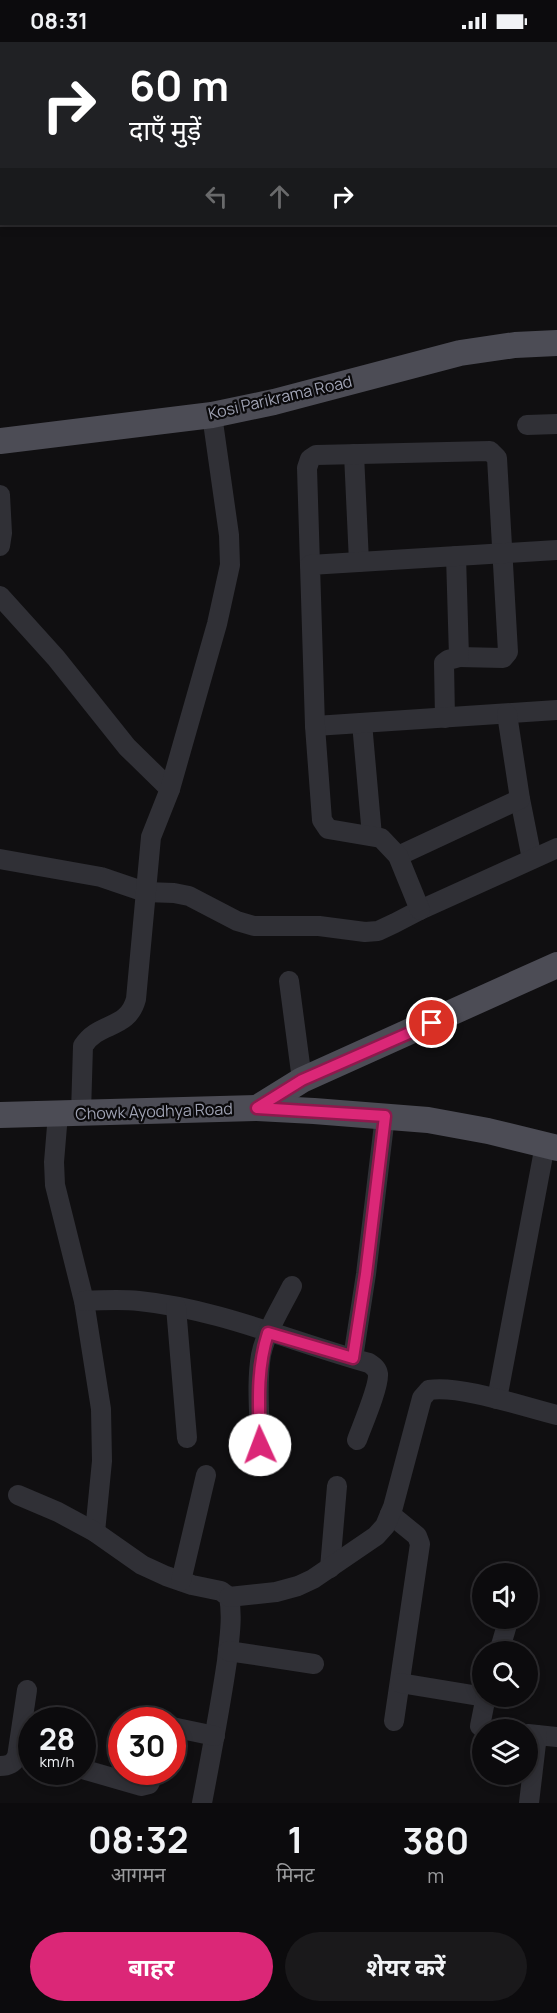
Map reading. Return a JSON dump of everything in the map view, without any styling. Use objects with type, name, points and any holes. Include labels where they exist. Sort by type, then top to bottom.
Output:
[{"type":"main road","name":"Kosi Parikrama Road","points":[[0,441],[212,415],[274,402],[460,353],[515,345],[557,343]]},
{"type":"main road","points":[[257,1108],[302,1080],[557,965]]},
{"type":"main road","name":"Chowk Ayodhya Road","points":[[0,1115],[257,1108],[385,1116],[458,1125],[551,1146]]},
{"type":"street","points":[[95,1532],[102,1461],[101,1409],[84,1301],[60,1213],[54,1162],[69,1114],[83,1046],[88,1038],[126,1018],[133,1010],[136,999],[151,837],[170,789],[217,624],[230,565],[229,535],[212,415]]},
{"type":"street","points":[[527,425],[557,424]]},
{"type":"street","points":[[420,910],[399,856],[381,838],[328,829],[322,820],[315,726],[307,468],[310,459],[322,454],[490,451],[497,458],[508,652],[503,658],[459,657],[444,663],[445,718]]},
{"type":"street","points":[[354,454],[359,562]]},
{"type":"street","points":[[0,495],[2,533],[0,546]]},
{"type":"street","points":[[310,565],[557,550]]},
{"type":"street","points":[[456,556],[459,657]]},
{"type":"street","points":[[0,596],[56,658],[127,747],[170,789]]},
{"type":"street","points":[[315,726],[557,710]]},
{"type":"street","points":[[507,714],[532,860]]},
{"type":"street","points":[[362,723],[372,836]]},
{"type":"street","points":[[399,856],[520,799]]},
{"type":"street","points":[[0,859],[101,877],[145,892],[189,896],[237,921],[254,926],[319,926],[365,932],[378,931],[557,848]]},
{"type":"street","points":[[289,981],[302,1080]]},
{"type":"street","points":[[353,1358],[366,1274],[385,1116]]},
{"type":"street","points":[[497,1399],[551,1146]]},
{"type":"street","points":[[260,1445],[261,1354],[268,1333],[292,1286]]},
{"type":"street","points":[[84,1301],[138,1300],[176,1307],[231,1320],[369,1363],[378,1374],[357,1440]]},
{"type":"street","points":[[176,1307],[188,1438]]},
{"type":"street","points":[[18,1495],[58,1512],[95,1532],[142,1565],[181,1581],[220,1591],[229,1597],[276,1592],[298,1586],[330,1568],[376,1536],[385,1526],[422,1398],[429,1390],[442,1388],[497,1399],[557,1416]]},
{"type":"street","points":[[181,1581],[206,1475]]},
{"type":"street","points":[[330,1568],[337,1486]]},
{"type":"street","points":[[390,1514],[417,1536],[420,1544],[394,1721]]},
{"type":"street","points":[[202,1803],[228,1651],[231,1605],[229,1597]]},
{"type":"street","points":[[228,1651],[315,1665]]},
{"type":"street","points":[[400,1683],[472,1695]]},
{"type":"street","points":[[16,1760],[27,1690]]},
{"type":"street","points":[[186,1730],[215,1736]]},
{"type":"street","points":[[538,1735],[557,1737]]},
{"type":"street","points":[[529,1803],[530,1785]]},
{"type":"route","points":[[260,1445],[261,1354],[268,1333],[353,1358],[366,1274],[385,1116],[257,1108],[302,1080],[432,1023]]}]
